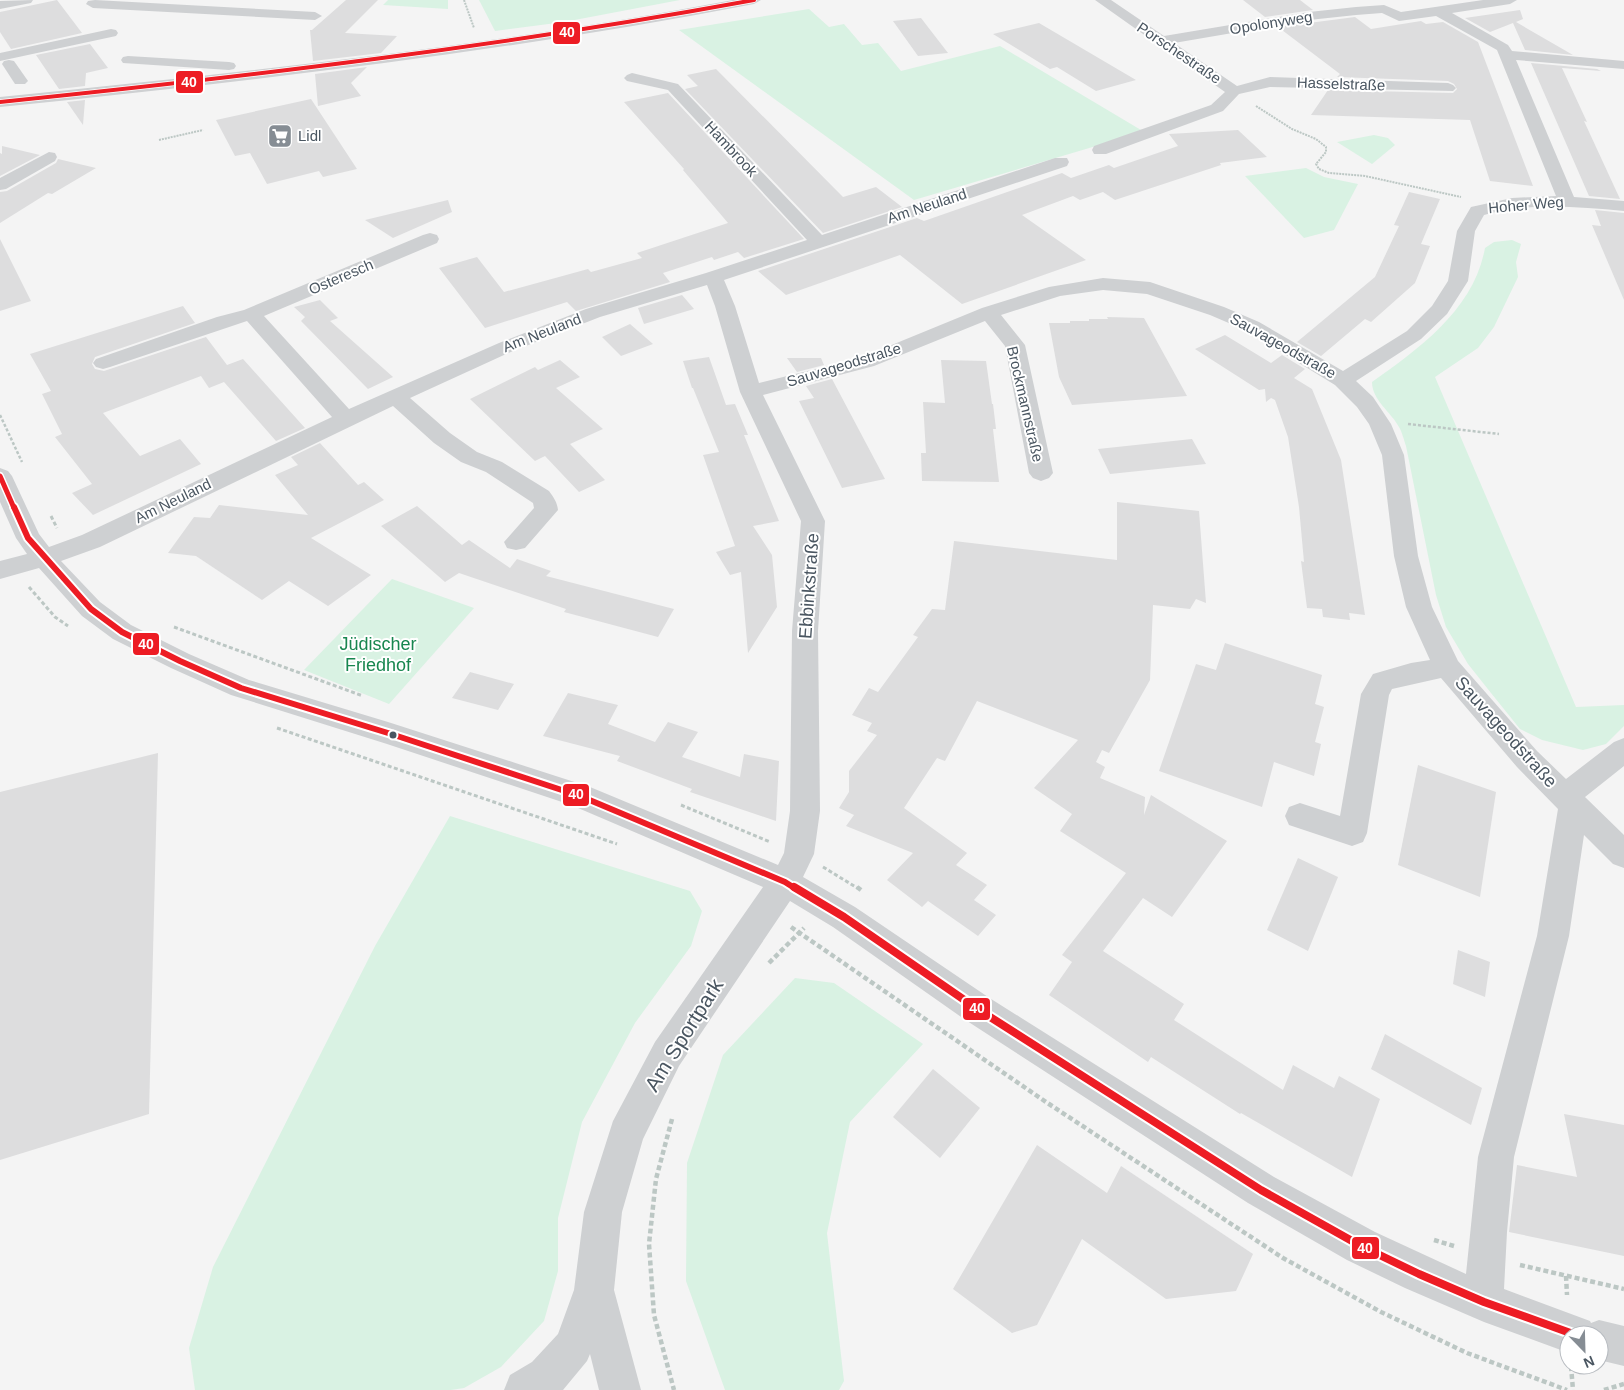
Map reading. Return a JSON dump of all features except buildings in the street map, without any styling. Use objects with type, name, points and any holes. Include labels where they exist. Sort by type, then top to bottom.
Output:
[{"type":"street","points":[[0,5],[26,0]]},
{"type":"street","points":[[0,102],[132,90],[481,45],[666,17],[754,0]]},
{"type":"street","name":"Porschestraße","points":[[1100,150],[1217,108],[1234,90],[1102,0]]},
{"type":"street","name":"Opolonyweg","points":[[1160,41],[1388,5],[1399,17],[1510,0]]},
{"type":"street","points":[[92,2],[315,16]]},
{"type":"street","points":[[92,2],[128,60],[132,76],[132,90]]},
{"type":"street","points":[[1444,10],[1503,48],[1567,201]]},
{"type":"street","points":[[20,81],[2,60],[111,33]]},
{"type":"street","points":[[312,52],[395,56]]},
{"type":"street","points":[[1506,55],[1624,65]]},
{"type":"street","points":[[128,60],[258,69]]},
{"type":"street","name":"Hambrook","points":[[632,78],[673,87],[819,242]]},
{"type":"street","name":"Hasselstraße","points":[[1234,90],[1270,82],[1448,88]]},
{"type":"street","points":[[0,185],[49,157]]},
{"type":"street","name":"Am Neuland","points":[[7,568],[44,558],[91,540],[346,419],[506,347],[593,313],[713,277],[1062,162]]},
{"type":"street","name":"Hoher Weg","points":[[1343,380],[1414,335],[1440,310],[1458,281],[1466,230],[1477,211],[1488,207],[1567,201],[1624,206]]},
{"type":"street","name":"Osteresch","points":[[103,363],[224,321],[251,314],[430,239]]},
{"type":"street","name":"Ebbinkstraße","points":[[713,277],[725,306],[751,392],[813,521],[805,631],[805,811],[799,854],[776,896]]},
{"type":"street","name":"Sauvageodstraße","points":[[751,392],[867,362],[989,312],[1056,291],[1082,286],[1103,284],[1150,288],[1217,311],[1252,326],[1343,380],[1365,402],[1380,424],[1393,455],[1406,556],[1419,606],[1447,668],[1522,753],[1624,855]]},
{"type":"street","name":"Brockmannstraße","points":[[989,312],[1014,345],[1041,474]]},
{"type":"street","points":[[251,314],[346,419]]},
{"type":"street","points":[[396,397],[442,438],[469,457],[494,467],[541,497],[545,502],[546,510],[516,542]]},
{"type":"street","points":[[0,476],[28,538],[91,609],[122,632],[180,661],[241,688],[388,733],[580,796],[776,896],[823,904],[976,1008],[1261,1190],[1361,1246],[1419,1274],[1484,1302],[1559,1329]]},
{"type":"street","name":"Sauvageodstraße","points":[[1300,816],[1352,833],[1375,694],[1383,681],[1411,673],[1447,668]]},
{"type":"street","name":"Sauvageodstraße","points":[[1569,801],[1624,750]]},
{"type":"street","points":[[1484,1302],[1486,1248],[1496,1158],[1553,936],[1569,801]]},
{"type":"street","name":"Am Sportpark","points":[[525,1390],[547,1377],[573,1347],[594,1290],[603,1212],[626,1134],[667,1054],[776,896]]},
{"type":"street","name":"Am Sportpark","points":[[594,1290],[620,1390]]},
{"type":"street","points":[[1609,1342],[1624,1346]]},
{"type":"path","points":[[464,0],[481,45]]},
{"type":"path","points":[[1234,90],[1280,122],[1308,135],[1326,147],[1326,152],[1316,164],[1324,172],[1354,174],[1386,180],[1470,199],[1488,207]]},
{"type":"path","points":[[159,140],[203,130]]},
{"type":"path","points":[[1380,424],[1457,428],[1499,434]]},
{"type":"path","points":[[7,568],[18,574],[55,617],[71,628]]},
{"type":"path","points":[[272,726],[626,847]]},
{"type":"path","points":[[776,896],[799,934],[1046,1102],[1283,1258],[1381,1312],[1467,1352],[1567,1390]]},
{"type":"path","points":[[765,967],[799,934],[823,904]]},
{"type":"path","points":[[673,1116],[656,1180],[649,1244],[654,1316],[674,1390]]},
{"type":"path","points":[[1572,1375],[1573,1390]]},
{"type":"path","points":[[1604,1390],[1624,1384]]},
{"type":"green space","points":[[388,0],[448,0],[448,9],[383,5]]},
{"type":"green space","points":[[479,0],[680,0],[564,22],[495,31]]},
{"type":"green space","points":[[809,9],[829,27],[844,24],[862,45],[878,43],[901,71],[1000,46],[1141,130],[1096,146],[914,200],[679,30]]},
{"type":"green space","points":[[1374,135],[1388,138],[1395,145],[1372,164],[1337,142]]},
{"type":"green space","points":[[1306,168],[1324,177],[1358,184],[1334,230],[1304,238],[1245,176]]},
{"type":"green space","points":[[1512,240],[1521,244],[1516,262],[1518,277],[1494,327],[1478,348],[1435,377],[1576,707],[1624,705],[1624,726],[1606,744],[1583,750],[1542,740],[1520,729],[1468,664],[1446,627],[1436,595],[1406,446],[1396,421],[1375,395],[1372,382],[1426,341],[1457,308],[1479,270],[1485,248],[1494,242]]},
{"type":"green space","name":"Jüdischer Friedhof","points":[[392,579],[474,608],[389,704],[304,670]]},
{"type":"green space","points":[[450,816],[690,891],[702,911],[691,946],[635,1023],[582,1122],[558,1218],[558,1271],[544,1321],[501,1367],[464,1388],[451,1390],[195,1390],[189,1348],[213,1267],[375,946]]},
{"type":"green space","points":[[795,978],[834,983],[923,1044],[850,1122],[827,1233],[844,1381],[839,1390],[725,1390],[686,1281],[687,1163],[723,1055]]},
{"type":"transit line","name":"40","points":[[0,102],[284,71],[472,47],[567,33],[754,0]]},
{"type":"transit line","name":"40","points":[[0,476],[28,538],[91,609],[122,632],[180,661],[241,688],[388,733],[580,796],[785,882],[844,917],[976,1008],[1261,1190],[1361,1246],[1419,1274],[1484,1302],[1559,1329]]},
{"type":"place","name":"Lidl","points":[[280,136]]}]
